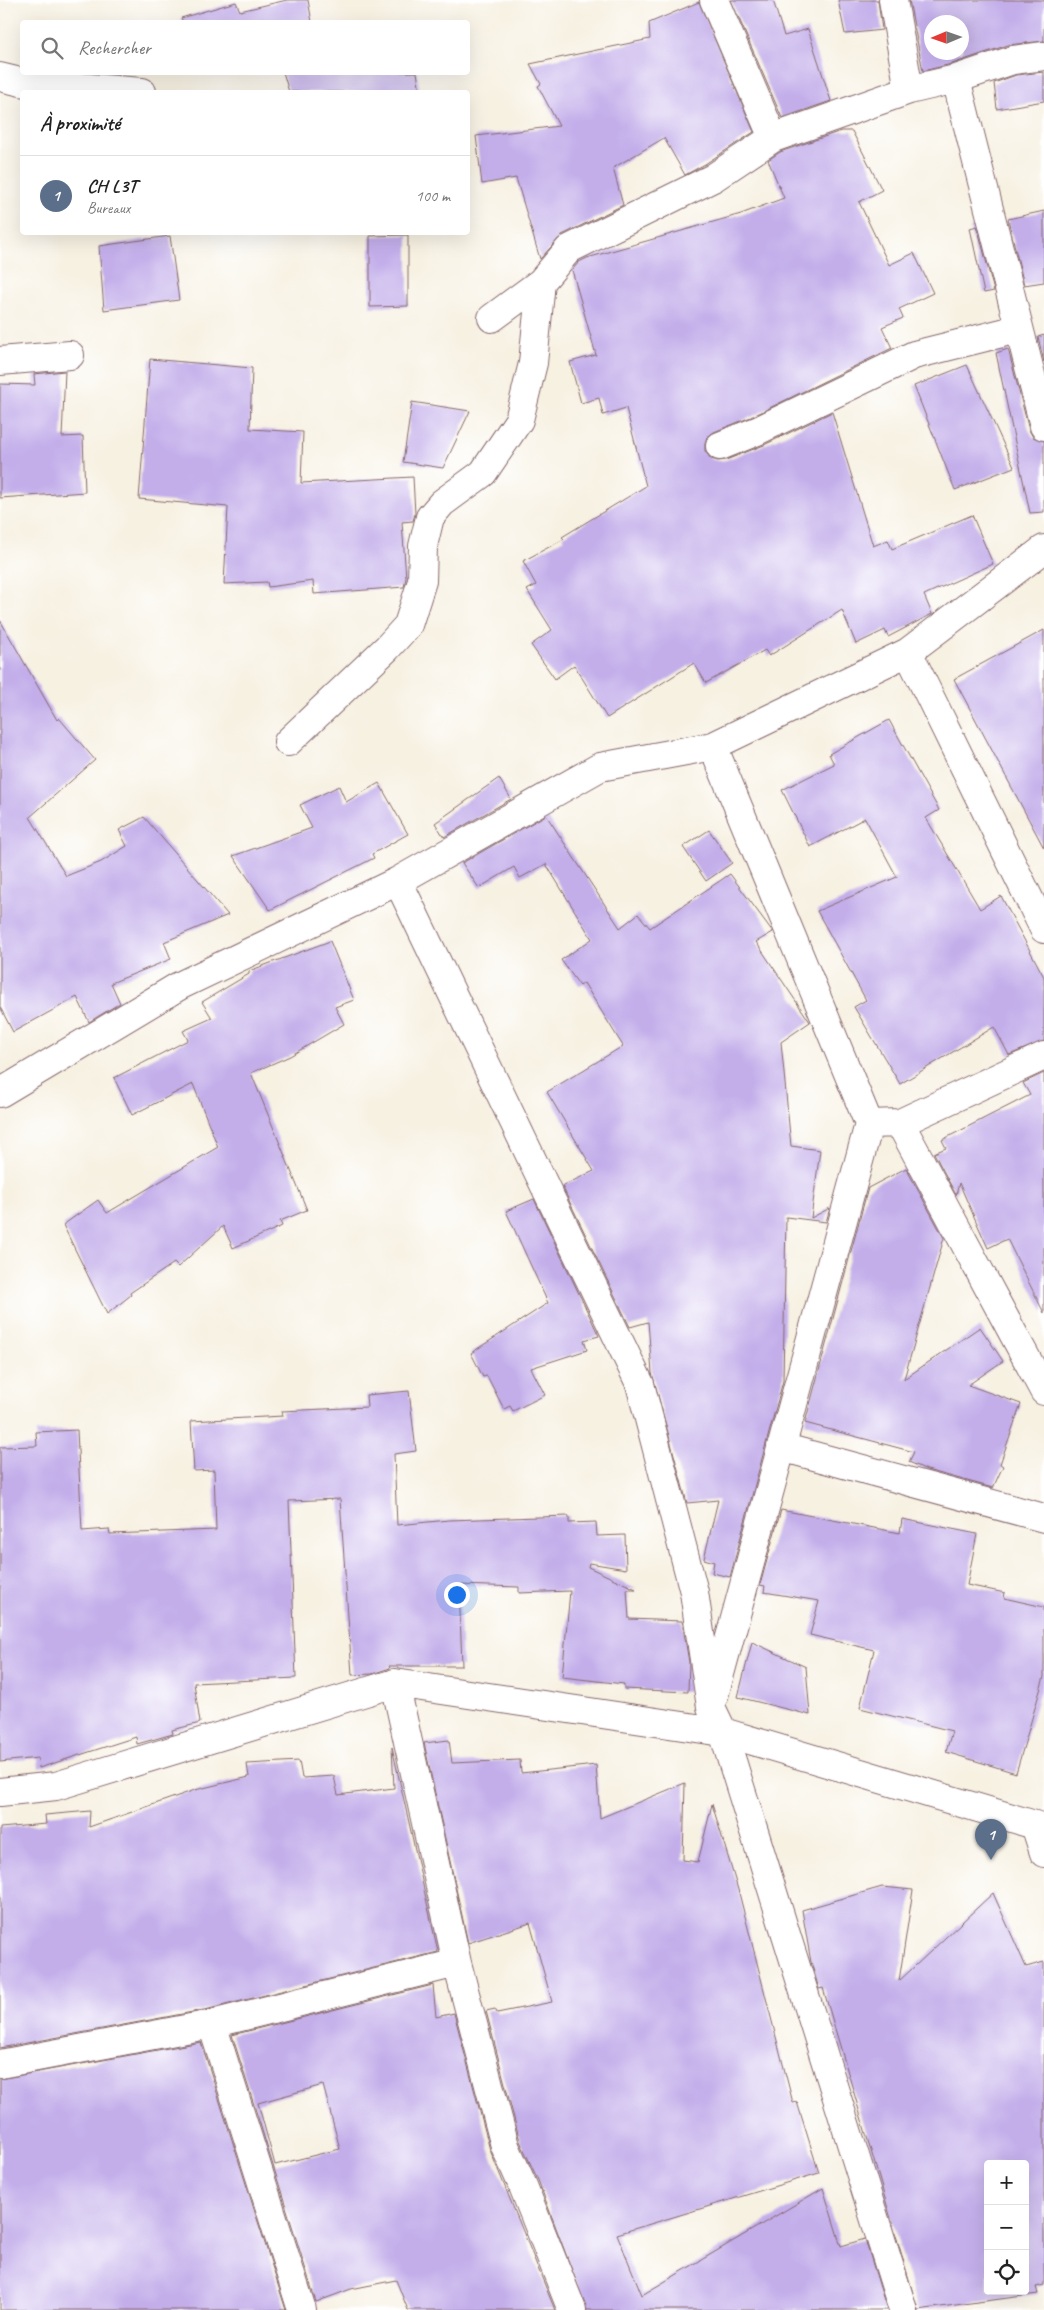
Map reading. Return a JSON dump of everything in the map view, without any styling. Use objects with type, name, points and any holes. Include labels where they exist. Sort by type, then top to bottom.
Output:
[{"type":"street","points":[[714,0],[773,138]]},
{"type":"street","points":[[893,0],[909,90]]},
{"type":"street","points":[[492,318],[541,282],[569,249],[713,178],[773,138],[909,90],[956,79],[1013,60],[1044,56]]},
{"type":"street","points":[[0,77],[25,83],[116,90]]},
{"type":"street","points":[[956,79],[1044,426]]},
{"type":"street","points":[[288,742],[387,648],[408,625],[422,581],[423,546],[430,517],[442,503],[482,473],[519,420],[533,363],[541,282]]},
{"type":"street","points":[[720,446],[757,431],[914,355],[1018,329]]},
{"type":"street","points":[[0,361],[70,355]]},
{"type":"street","points":[[0,1093],[179,986],[398,881],[600,767],[713,746],[908,652],[1044,550]]},
{"type":"street","points":[[908,652],[1044,929]]},
{"type":"street","points":[[711,1707],[869,1124],[713,746]]},
{"type":"street","points":[[398,881],[640,1384],[694,1592],[711,1707],[723,1732],[903,2310]]},
{"type":"street","points":[[869,1124],[900,1123],[1044,1056]]},
{"type":"street","points":[[900,1123],[1044,1391]]},
{"type":"street","points":[[782,1447],[1044,1518]]},
{"type":"street","points":[[395,1683],[457,1963],[504,2146],[523,2186],[572,2310]]},
{"type":"street","points":[[0,1792],[56,1786],[395,1683],[723,1732],[1039,1823],[1044,1853]]},
{"type":"street","points":[[0,2064],[212,2024],[457,1963]]},
{"type":"street","points":[[212,2024],[302,2310]]},
{"type":"building","points":[[287,0],[308,0],[312,20],[182,20],[181,18],[236,2],[240,11]]},
{"type":"building","points":[[731,0],[773,0],[784,36],[808,29],[831,101],[782,118]]},
{"type":"building","points":[[838,0],[878,0],[882,30],[845,34]]},
{"type":"building","points":[[909,0],[1044,0],[1044,41],[1008,45],[969,58],[969,15],[924,15],[924,60],[964,60],[923,71]]},
{"type":"building","points":[[699,2],[754,132],[685,175],[664,138],[613,168],[623,205],[562,235],[540,259],[516,178],[482,184],[476,136],[559,126],[538,86],[541,84],[530,64],[650,39],[649,23]]},
{"type":"building","points":[[1044,72],[1044,101],[997,109],[994,83],[1016,75]]},
{"type":"building","points":[[284,75],[417,75],[420,90],[288,90]]},
{"type":"building","points":[[841,131],[852,131],[882,190],[859,202],[889,265],[914,253],[933,293],[899,309],[903,318],[882,327],[892,348],[751,417],[714,432],[707,437],[705,451],[711,459],[718,461],[726,460],[764,445],[832,412],[873,546],[888,540],[892,549],[972,515],[993,564],[924,595],[932,614],[888,637],[885,630],[856,644],[842,610],[769,656],[765,650],[706,683],[694,663],[607,718],[574,665],[555,679],[531,645],[552,630],[527,590],[536,585],[523,561],[564,539],[562,537],[646,486],[626,408],[603,415],[599,398],[581,403],[570,362],[596,355],[572,270],[579,262],[587,258],[741,214],[784,198],[768,160],[780,152]]},
{"type":"building","points":[[1044,211],[1044,282],[1024,285],[1008,219]]},
{"type":"building","points":[[977,226],[994,291],[984,293],[970,228]]},
{"type":"building","points":[[408,235],[408,306],[370,307],[370,236]]},
{"type":"building","points":[[170,236],[179,300],[104,310],[99,246]]},
{"type":"building","points":[[1044,335],[1044,362],[1038,337]]},
{"type":"building","points":[[1008,349],[1029,430],[1033,437],[1044,441],[1044,512],[1030,513],[996,353]]},
{"type":"building","points":[[150,359],[252,368],[250,429],[303,432],[301,483],[413,477],[415,514],[413,521],[402,522],[406,578],[404,587],[314,594],[313,581],[268,587],[267,582],[224,584],[228,507],[139,499]]},
{"type":"building","points":[[967,365],[1014,467],[955,490],[914,386]]},
{"type":"building","points":[[65,371],[62,437],[83,436],[85,492],[0,498],[0,384],[35,385],[34,374]]},
{"type":"building","points":[[412,402],[470,411],[443,468],[403,462]]},
{"type":"building","points":[[0,620],[57,720],[59,718],[95,760],[30,817],[66,876],[101,862],[127,846],[119,830],[144,817],[228,915],[164,942],[171,959],[111,983],[120,1003],[89,1022],[77,997],[13,1032],[0,1007]]},
{"type":"building","points":[[1044,630],[1044,848],[954,679]]},
{"type":"building","points":[[889,720],[939,810],[926,818],[980,909],[1001,896],[1044,977],[1044,1041],[1009,1055],[994,1027],[900,1084],[854,1007],[866,1000],[817,911],[897,877],[865,818],[810,847],[782,790],[834,764],[829,754]]},
{"type":"building","points":[[499,778],[511,799],[444,837],[435,823]]},
{"type":"building","points":[[379,783],[408,834],[372,854],[374,858],[270,910],[233,856],[312,828],[300,805],[339,786],[346,802]]},
{"type":"building","points":[[546,815],[620,928],[638,914],[650,928],[730,874],[773,932],[756,942],[810,1022],[781,1042],[791,1146],[820,1150],[811,1218],[830,1208],[826,1222],[786,1217],[783,1381],[730,1577],[712,1573],[714,1562],[704,1559],[718,1500],[687,1503],[652,1373],[648,1322],[630,1327],[562,1186],[594,1171],[547,1092],[623,1046],[584,983],[580,986],[561,960],[592,939],[546,864],[520,878],[514,867],[479,888],[462,863]]},
{"type":"building","points":[[709,830],[732,863],[706,881],[683,847]]},
{"type":"building","points":[[330,941],[354,1000],[335,1007],[344,1024],[290,1056],[251,1073],[307,1210],[280,1221],[282,1226],[233,1248],[223,1226],[178,1267],[174,1263],[130,1293],[131,1295],[107,1314],[63,1225],[98,1200],[107,1213],[218,1147],[193,1084],[132,1115],[114,1078],[188,1040],[183,1031],[212,1018],[202,1002],[249,974],[249,971]]},
{"type":"building","points":[[1044,1073],[1044,1313],[1007,1239],[988,1248],[959,1183],[956,1195],[934,1153],[946,1148],[942,1140],[1030,1095],[1023,1083]]},
{"type":"building","points":[[906,1168],[944,1238],[904,1379],[980,1327],[1003,1361],[968,1385],[1021,1404],[1000,1464],[1003,1466],[993,1488],[927,1470],[909,1462],[914,1452],[805,1423],[868,1188]]},
{"type":"building","points":[[534,1199],[599,1336],[584,1340],[587,1350],[531,1368],[545,1395],[513,1411],[510,1406],[504,1409],[487,1376],[483,1377],[471,1353],[548,1303],[506,1211]]},
{"type":"building","points":[[409,1391],[416,1451],[394,1454],[397,1525],[449,1520],[569,1516],[569,1523],[596,1522],[597,1536],[625,1535],[626,1569],[589,1563],[588,1567],[636,1589],[627,1589],[629,1619],[682,1621],[689,1662],[688,1692],[624,1689],[624,1684],[562,1677],[570,1591],[519,1593],[519,1587],[459,1585],[462,1666],[389,1666],[390,1668],[372,1674],[352,1675],[340,1499],[289,1501],[296,1678],[194,1683],[200,1723],[172,1730],[173,1734],[137,1744],[136,1737],[39,1768],[38,1758],[0,1762],[0,1447],[37,1446],[36,1432],[77,1430],[82,1531],[109,1529],[110,1534],[216,1530],[214,1470],[194,1471],[191,1421],[283,1416],[282,1411],[367,1407],[366,1395]]},
{"type":"building","points":[[781,1510],[900,1533],[902,1519],[977,1534],[967,1585],[1005,1593],[1004,1598],[1044,1607],[1044,1677],[1016,1773],[946,1752],[952,1731],[860,1708],[874,1650],[810,1635],[819,1601],[764,1592],[765,1586],[760,1585]]},
{"type":"building","points":[[752,1642],[806,1667],[810,1715],[738,1697]]},
{"type":"building","points":[[449,1740],[452,1763],[520,1760],[521,1773],[596,1765],[600,1818],[685,1783],[683,1860],[698,1862],[712,1804],[739,1893],[793,2103],[797,2102],[819,2173],[617,2234],[642,2295],[823,2188],[841,2246],[865,2239],[887,2310],[587,2310],[538,2180],[520,2141],[486,2011],[495,2009],[497,2013],[552,2002],[530,1923],[468,1943],[424,1743]]},
{"type":"building","points":[[392,1747],[438,1952],[209,2009],[0,2048],[0,1828],[46,1824],[45,1815],[90,1811],[89,1827],[195,1790],[249,1777],[247,1764],[299,1761],[302,1778],[334,1776],[338,1795],[394,1788]]},
{"type":"building","points":[[882,1887],[913,1890],[899,1981],[993,1893],[1026,1967],[1044,1962],[1044,2285],[1036,2287],[1038,2294],[918,2310],[823,1988],[819,1989],[811,1962],[802,1910]]},
{"type":"building","points":[[433,1985],[436,2017],[454,2013],[490,2150],[555,2310],[408,2310],[396,2280],[351,2289],[316,2302],[232,2035]],"holes":[[[323,2085],[340,2149],[275,2165],[258,2103]]]},
{"type":"building","points":[[201,2042],[286,2310],[0,2310],[0,2079]]},
{"type":"place","name":"CH L3T","points":[[991,1860]]}]
